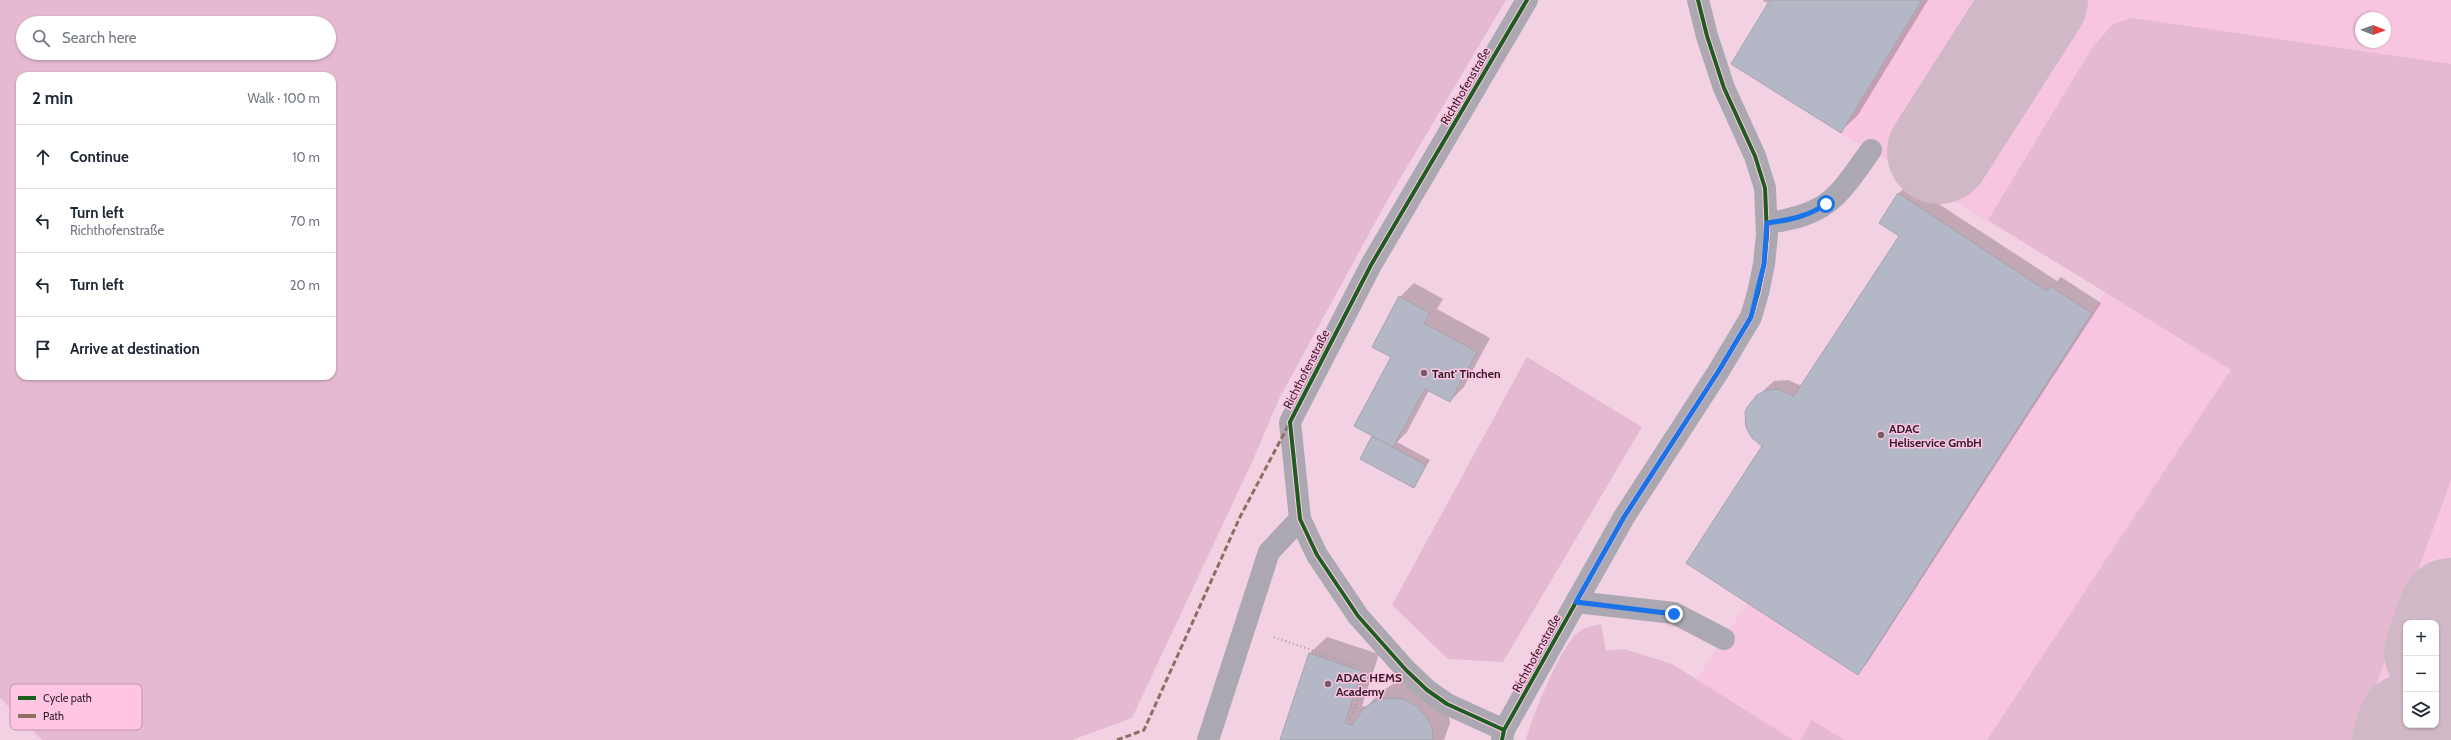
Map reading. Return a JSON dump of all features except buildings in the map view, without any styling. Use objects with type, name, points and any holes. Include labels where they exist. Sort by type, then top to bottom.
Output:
[{"type":"street","name":"Richthofenstraße","points":[[1527,0],[1371,265],[1290,422],[1300,519],[1318,555],[1358,616],[1406,670],[1447,704],[1503,735],[1624,517],[1718,372],[1751,317],[1764,264],[1767,223],[1765,188],[1755,156],[1724,88],[1707,36],[1698,0]]},
{"type":"street","points":[[1767,223],[1796,219],[1814,212],[1826,204],[1848,183],[1871,150]]},
{"type":"street","points":[[1208,740],[1269,552],[1300,519]]},
{"type":"street","points":[[1576,602],[1674,614],[1724,639]]},
{"type":"path","points":[[1244,627],[1368,670],[1349,724]]},
{"type":"shaded area","points":[[0,0],[1506,0],[1388,199],[1280,397],[1253,460],[1132,718],[1072,740],[42,740],[32,730],[142,730],[142,684],[10,684],[10,708],[0,698]]},
{"type":"shaded area","points":[[1924,0],[2451,0],[2451,740],[1789,740],[1695,682],[1981,247],[2047,291],[2050,286],[2092,313],[2105,292],[1841,133]]},
{"type":"shaded area","points":[[2132,18],[2451,64],[2451,480],[2356,740],[1987,740],[2231,370],[1988,220],[2092,48],[2113,24]]},
{"type":"shaded area","points":[[1527,357],[1642,427],[1503,662],[1448,659],[1392,605]]},
{"type":"shaded area","points":[[1601,624],[1606,651],[1624,649],[1672,664],[1793,740],[1526,740],[1547,684],[1569,642],[1582,630]]},
{"type":"shaded area","points":[[1812,720],[1844,740],[1800,740]]},
{"type":"taxiway","points":[[1939,152],[2036,0]]},
{"type":"taxiway","points":[[2439,644],[2451,610]]},
{"type":"taxiway","points":[[2404,740],[2408,728]]},
{"type":"marked path","points":[[1117,740],[1144,730],[1240,517],[1289,424]]},
{"type":"cycle path","points":[[1504,730],[1447,704],[1427,690],[1406,670],[1358,616],[1317,555],[1300,519],[1290,422],[1371,265],[1527,0]]},
{"type":"cycle path","points":[[1502,740],[1504,730],[1624,517],[1718,372],[1751,317],[1758,293],[1764,264],[1767,235],[1765,188],[1755,156],[1724,88],[1707,36],[1698,0]]},
{"type":"place","name":"Tant' Tinchen","points":[[1424,373]]},
{"type":"place","name":"ADAC Heliservice GmbH","points":[[1881,435]]},
{"type":"place","name":"ADAC HEMS Academy","points":[[1328,684]]},
{"type":"route","points":[[1674,614],[1576,602],[1624,517],[1718,372],[1751,317],[1764,264],[1767,223],[1796,219],[1814,212],[1826,204]]}]
